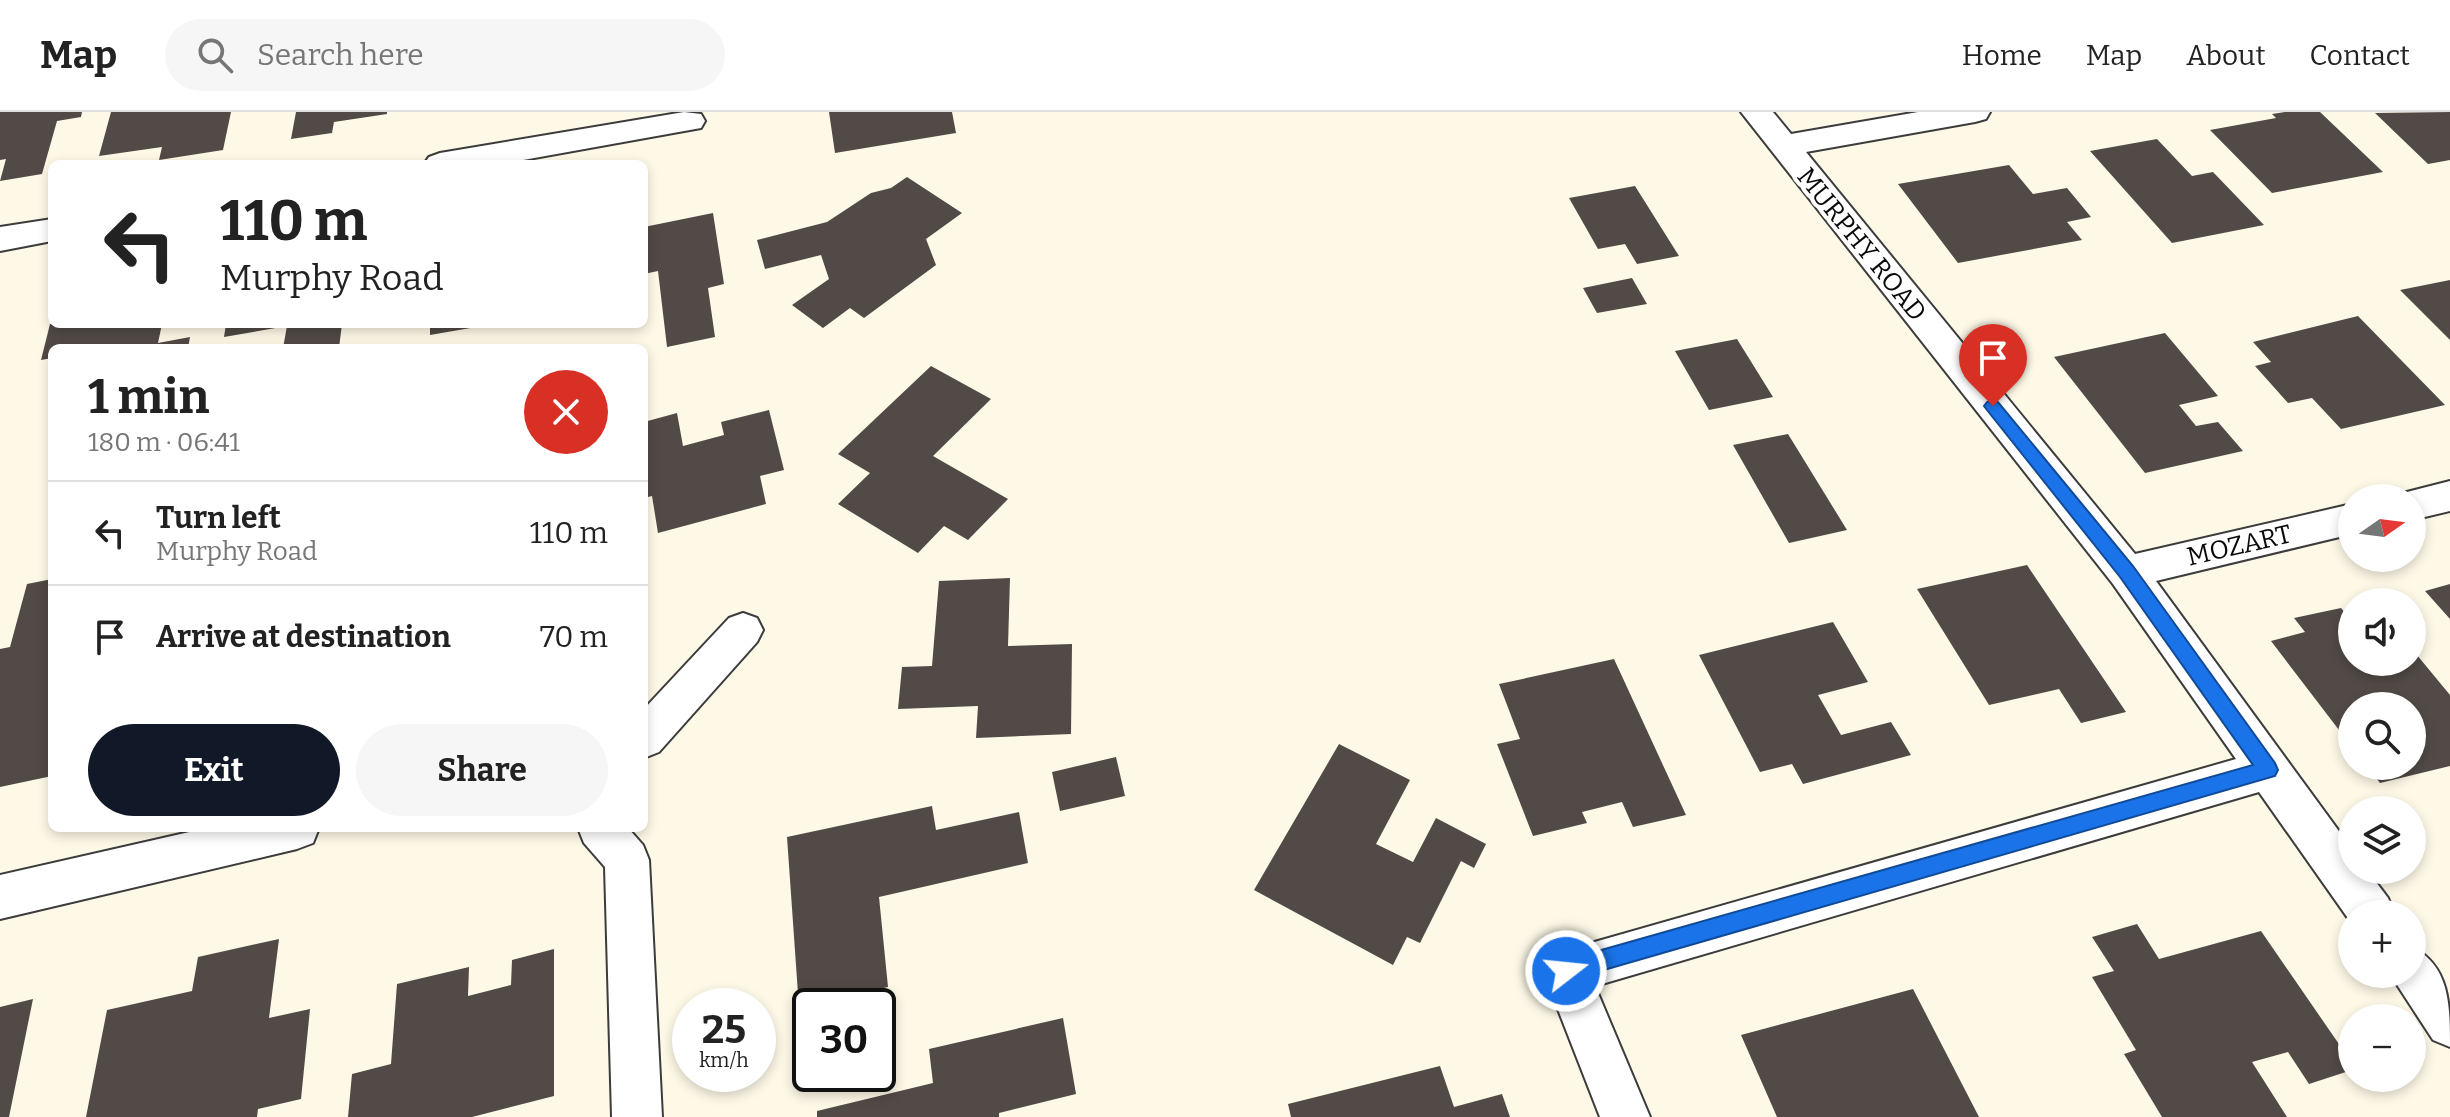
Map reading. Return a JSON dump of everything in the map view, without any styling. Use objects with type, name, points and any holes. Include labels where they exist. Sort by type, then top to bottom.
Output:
[{"type":"street","name":"MURPHY ROAD","points":[[1756,112],[2127,572],[2362,900]]},
{"type":"street","points":[[1782,146],[1975,112]]},
{"type":"street","points":[[463,160],[690,121]]},
{"type":"street","points":[[0,239],[48,231]]},
{"type":"street","points":[[2426,502],[2450,496]]},
{"type":"street","name":"MOZART","points":[[2127,572],[2338,522]]},
{"type":"street","points":[[648,735],[743,630]]},
{"type":"street","points":[[1625,1117],[1566,971],[2268,770]]},
{"type":"street","points":[[0,897],[280,832]]},
{"type":"street","points":[[603,832],[627,860],[637,1117]]},
{"type":"street","points":[[2425,988],[2450,1023]]},
{"type":"building","points":[[0,112],[82,112],[81,117],[57,121],[42,174],[0,181],[6,159],[0,160]]},
{"type":"building","points":[[111,112],[231,112],[223,150],[159,160],[162,147],[99,156]]},
{"type":"building","points":[[296,112],[387,114],[334,122],[332,133],[291,139]]},
{"type":"building","points":[[829,112],[952,112],[956,133],[835,153]]},
{"type":"building","points":[[2320,112],[2383,172],[2272,193],[2210,130],[2276,118],[2272,114]]},
{"type":"building","points":[[2450,112],[2450,160],[2428,164],[2375,113]]},
{"type":"building","points":[[2157,139],[2192,176],[2213,172],[2264,225],[2172,243],[2090,151]]},
{"type":"building","points":[[2009,165],[2033,194],[2067,188],[2091,217],[2067,222],[2082,240],[1958,263],[1898,184]]},
{"type":"building","points":[[907,177],[962,213],[926,239],[936,265],[864,318],[850,308],[823,328],[792,305],[829,279],[821,255],[765,269],[757,240],[827,222],[871,193],[891,188]]},
{"type":"building","points":[[1635,186],[1679,256],[1637,264],[1625,244],[1598,249],[1569,198]]},
{"type":"building","points":[[713,213],[724,284],[708,288],[715,337],[667,347],[658,271],[648,273],[648,226]]},
{"type":"building","points":[[1632,278],[1647,304],[1597,313],[1583,288]]},
{"type":"building","points":[[2450,280],[2450,340],[2400,290]]},
{"type":"building","points":[[2358,316],[2445,405],[2341,429],[2312,398],[2288,403],[2255,366],[2271,362],[2253,342]]},
{"type":"building","points":[[49,328],[161,328],[158,343],[190,337],[189,344],[48,344],[48,359],[41,360]]},
{"type":"building","points":[[225,328],[276,328],[224,337]]},
{"type":"building","points":[[287,328],[342,328],[340,344],[284,344]]},
{"type":"building","points":[[430,328],[470,328],[430,335]]},
{"type":"building","points":[[2165,333],[2218,396],[2179,405],[2196,426],[2218,422],[2243,451],[2145,473],[2054,357]]},
{"type":"building","points":[[1737,339],[1773,397],[1709,410],[1675,351]]},
{"type":"building","points":[[931,366],[991,399],[933,456],[1008,499],[968,540],[944,526],[918,553],[838,504],[870,473],[838,454]]},
{"type":"building","points":[[769,410],[784,470],[760,476],[766,504],[658,533],[652,496],[648,497],[648,421],[677,413],[683,446],[724,435],[721,422]]},
{"type":"building","points":[[1788,434],[1847,530],[1789,543],[1733,445]]},
{"type":"building","points":[[2027,565],[2126,712],[2081,723],[2059,689],[1989,705],[1917,589]]},
{"type":"building","points":[[1010,578],[1008,646],[1072,644],[1071,734],[976,738],[978,706],[898,709],[902,667],[932,666],[939,581]]},
{"type":"building","points":[[48,580],[48,777],[0,787],[0,649],[10,647],[27,584]]},
{"type":"building","points":[[2450,584],[2450,619],[2426,592]]},
{"type":"building","points":[[2338,609],[2338,676],[2426,676],[2426,666],[2450,695],[2450,766],[2426,772],[2426,692],[2338,692],[2338,729],[2271,641],[2305,632],[2294,618]]},
{"type":"building","points":[[1833,622],[1868,682],[1818,695],[1841,735],[1891,722],[1911,755],[1803,784],[1792,764],[1760,772],[1699,655]]},
{"type":"building","points":[[1614,659],[1686,815],[1633,827],[1622,802],[1582,812],[1587,823],[1533,836],[1497,744],[1520,739],[1499,684]]},
{"type":"building","points":[[1339,744],[1410,780],[1376,844],[1413,862],[1436,818],[1486,844],[1474,868],[1461,861],[1420,943],[1407,937],[1393,965],[1254,890]]},
{"type":"building","points":[[1116,757],[1125,796],[1060,811],[1052,772]]},
{"type":"building","points":[[932,806],[936,830],[1019,812],[1028,863],[879,897],[888,987],[798,988],[787,837]]},
{"type":"building","points":[[2137,924],[2159,959],[2261,931],[2338,1043],[2338,1075],[2309,1084],[2288,1052],[2252,1062],[2287,1117],[2162,1117],[2124,1054],[2136,1050],[2092,977],[2114,971],[2092,937]]},
{"type":"building","points":[[279,939],[269,1018],[310,1009],[301,1099],[258,1109],[257,1117],[86,1117],[107,1010],[192,991],[198,957]]},
{"type":"building","points":[[554,949],[554,1096],[472,1117],[348,1117],[352,1074],[391,1064],[397,984],[469,967],[468,996],[511,985],[512,960]]},
{"type":"building","points":[[1913,989],[1979,1117],[1777,1117],[1741,1035]]},
{"type":"building","points":[[33,999],[9,1117],[0,1117],[0,1007]]},
{"type":"building","points":[[1063,1018],[1076,1094],[999,1113],[999,1117],[817,1117],[817,1111],[933,1083],[929,1049]]},
{"type":"building","points":[[1440,1066],[1454,1107],[1502,1094],[1510,1117],[1291,1117],[1288,1104]]},
{"type":"route","points":[[1566,971],[2268,770],[2127,572],[1993,406]]}]
